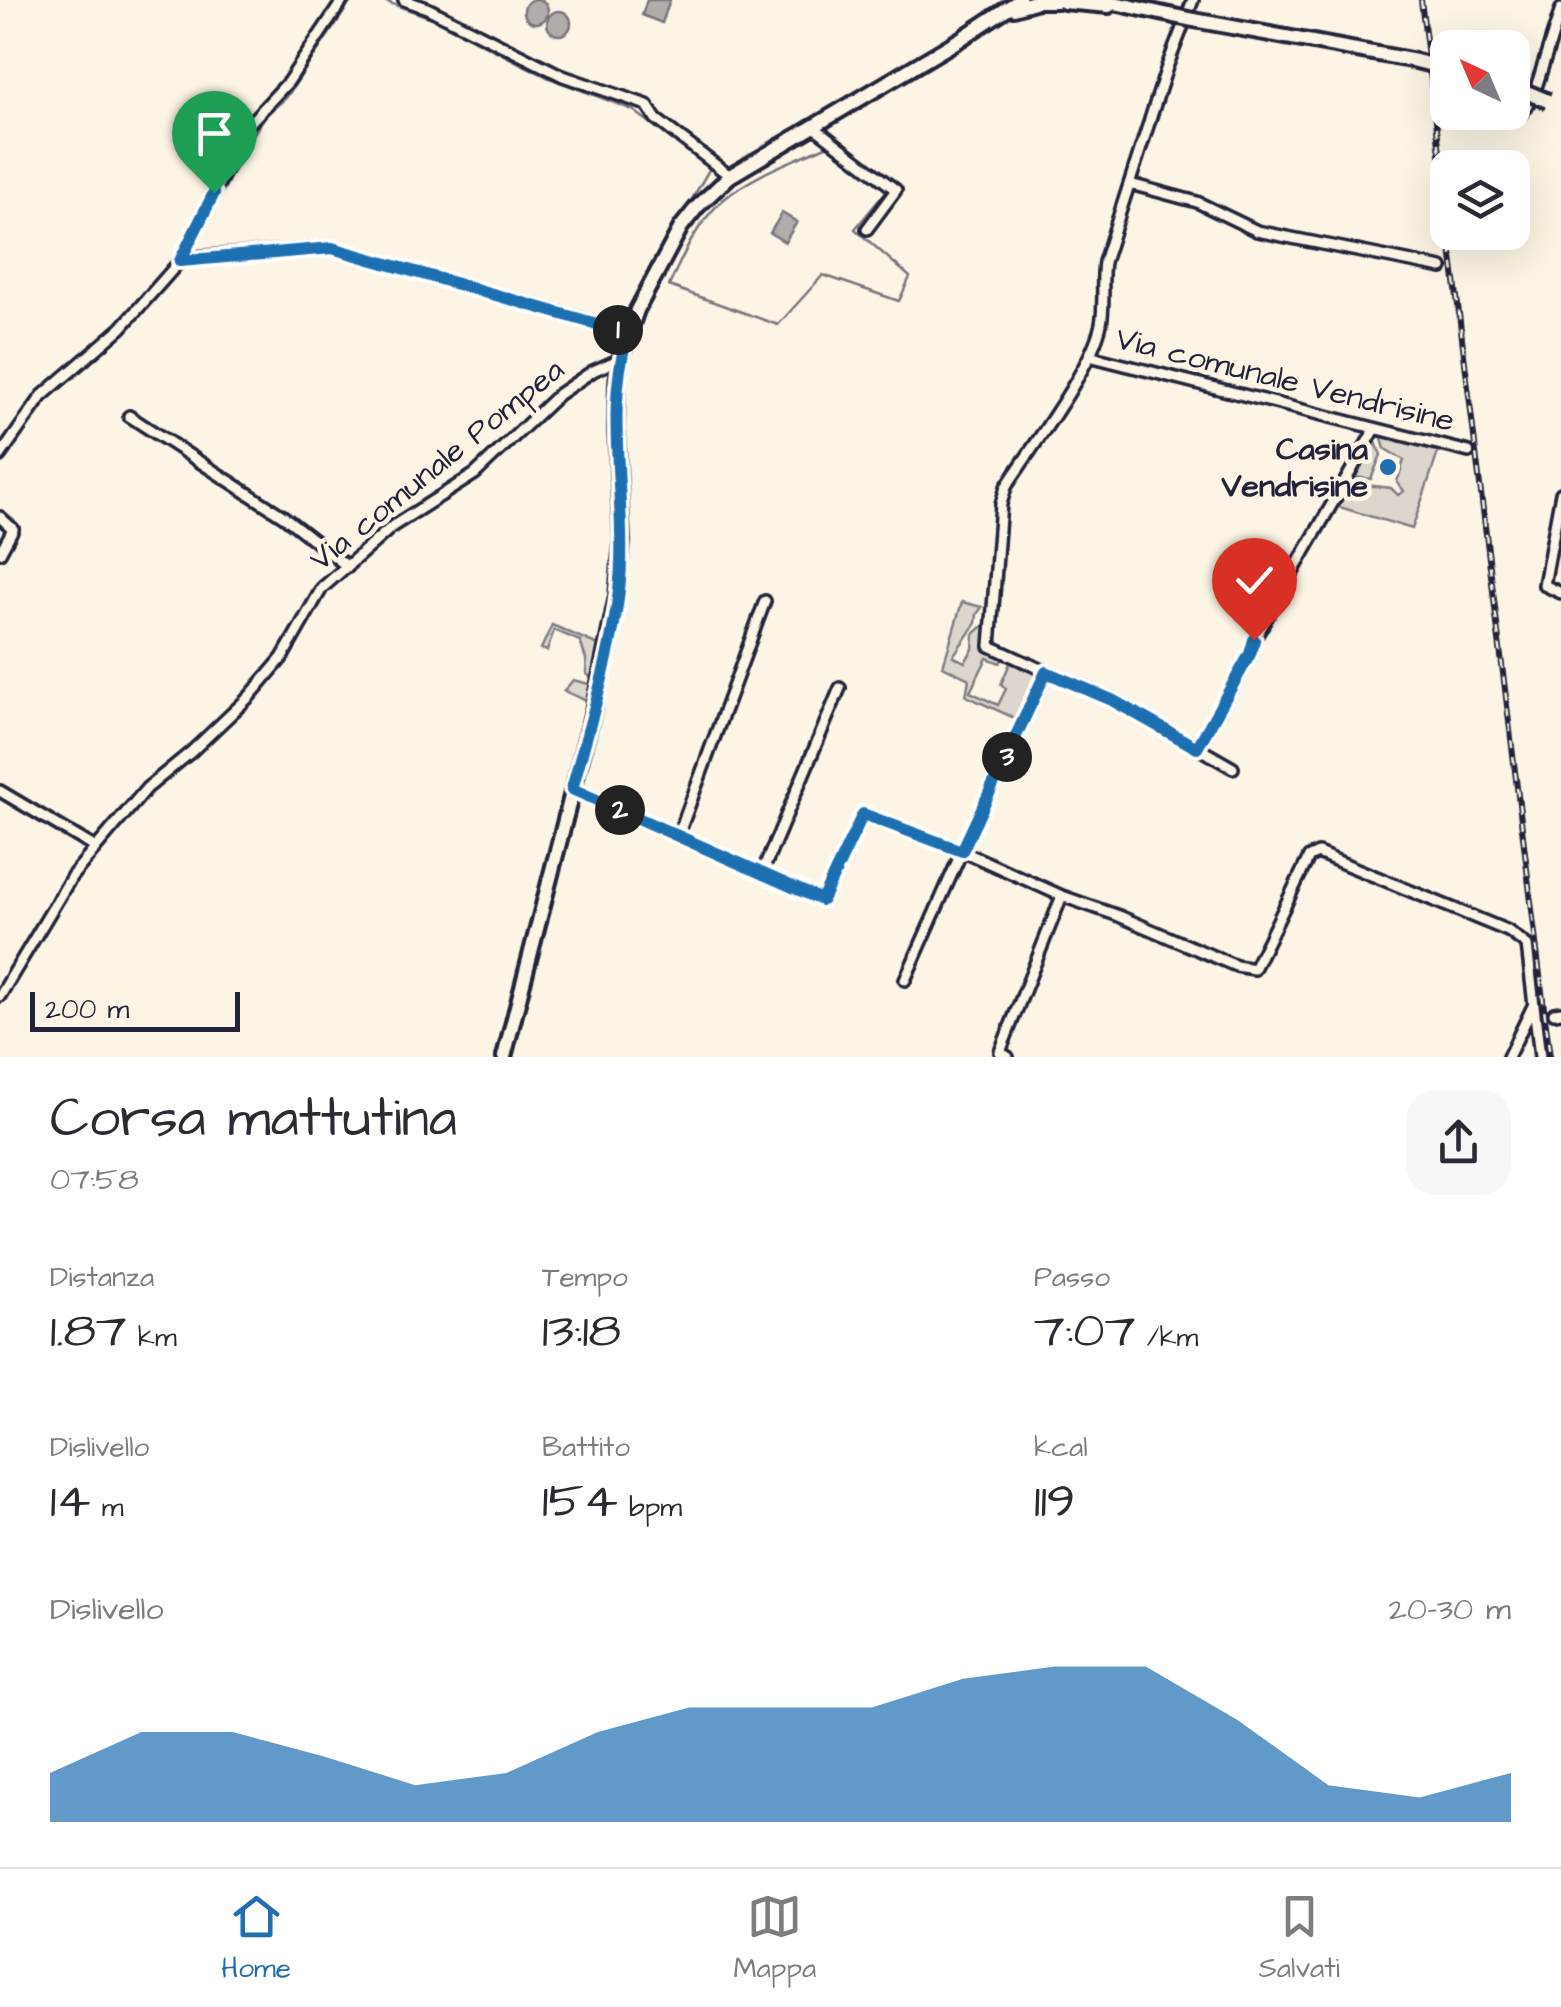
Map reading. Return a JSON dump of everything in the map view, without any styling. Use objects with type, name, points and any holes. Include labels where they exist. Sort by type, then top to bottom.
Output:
[{"type":"main road","points":[[504,1057],[593,712],[621,568],[616,404],[620,360],[628,333],[682,227],[696,207],[730,176],[1020,0]]},
{"type":"main road","points":[[1101,0],[1116,6]]},
{"type":"main road","points":[[1007,10],[1038,1],[1116,6],[1430,64]]},
{"type":"main road","points":[[1530,94],[1554,104]]},
{"type":"street","points":[[0,456],[42,396],[121,328],[180,261],[248,125],[288,82],[343,0]]},
{"type":"street","points":[[404,0],[562,76],[647,105],[656,119],[730,176]]},
{"type":"street","points":[[1193,0],[1104,262],[1101,323],[1090,356],[1006,487],[1001,504],[990,646],[1112,700],[1232,768]]},
{"type":"street","points":[[1530,103],[1561,9]]},
{"type":"street","points":[[814,127],[896,190],[867,229]]},
{"type":"street","points":[[1130,184],[1197,202],[1257,230],[1442,268]]},
{"type":"street","points":[[180,261],[332,248],[628,333]]},
{"type":"street","name":"Via comunale Vendrisine","points":[[1090,356],[1469,452]]},
{"type":"street","name":"Via comunale Pompea","points":[[0,996],[72,876],[147,788],[250,697],[282,658],[322,588],[393,526],[476,474],[559,394],[593,371],[620,360]]},
{"type":"street","points":[[129,416],[296,525],[348,567]]},
{"type":"street","points":[[1197,748],[1375,429]]},
{"type":"street","points":[[1561,493],[1544,585],[1561,594]]},
{"type":"street","points":[[0,517],[13,528],[0,553]]},
{"type":"street","points":[[678,836],[765,601]]},
{"type":"street","points":[[905,980],[1046,672]]},
{"type":"street","points":[[762,873],[840,688]]},
{"type":"street","points":[[572,789],[822,900],[863,814],[962,851],[1236,966],[1254,969],[1309,857],[1318,853],[1508,932],[1527,945],[1540,1057]]},
{"type":"street","points":[[0,791],[96,848]]},
{"type":"street","points":[[1008,1057],[1000,1052],[1062,896]]},
{"type":"street","points":[[1508,1057],[1534,1004]]},
{"type":"shaded area","points":[[536,-1],[548,11],[536,23],[524,11]]},
{"type":"shaded area","points":[[647,0],[670,0],[662,23],[642,15]]},
{"type":"shaded area","points":[[559,11],[571,23],[559,35],[547,23]]},
{"type":"shaded area","points":[[782,213],[797,222],[785,242],[770,233]]},
{"type":"shaded area","points":[[1380,432],[1440,447],[1412,529],[1333,505],[1350,483],[1391,488],[1398,495],[1404,491],[1397,482],[1404,460],[1385,449]]},
{"type":"shaded area","points":[[1374,437],[1381,455],[1371,479],[1354,477],[1353,472]]},
{"type":"shaded area","points":[[962,602],[982,607],[953,656],[965,662],[973,649],[974,634],[984,625],[988,626],[986,649],[1004,657],[1000,663],[987,658],[970,692],[998,705],[1006,689],[1001,684],[1011,661],[1038,675],[1019,720],[966,696],[969,679],[943,666]]},
{"type":"shaded area","points":[[552,625],[603,647],[595,677],[587,674],[580,641],[554,630],[547,651],[541,649]]},
{"type":"shaded area","points":[[573,680],[593,685],[589,702],[564,691]]},
{"type":"waterway","points":[[194,248],[249,141],[266,115],[286,98],[352,0]]},
{"type":"waterway","points":[[381,0],[429,17],[547,77],[633,110],[710,168],[684,213]]},
{"type":"waterway","points":[[828,145],[887,190],[855,229],[910,277],[899,301],[823,275],[778,325],[669,286],[698,229],[723,200],[760,176],[828,145]]},
{"type":"waterway","points":[[193,250],[330,241],[622,323],[643,285]]},
{"type":"railway","points":[[1421,0],[1440,150]]},
{"type":"railway","points":[[1451,250],[1550,1057]]},
{"type":"place","name":"Casina Vendrisine","points":[[1388,467]]},
{"type":"route","points":[[214,193],[180,261],[332,248],[628,333],[620,360],[616,404],[621,568],[610,636],[572,789],[822,900],[863,814],[962,851],[1046,672],[1112,700],[1197,748],[1254,640]]}]
